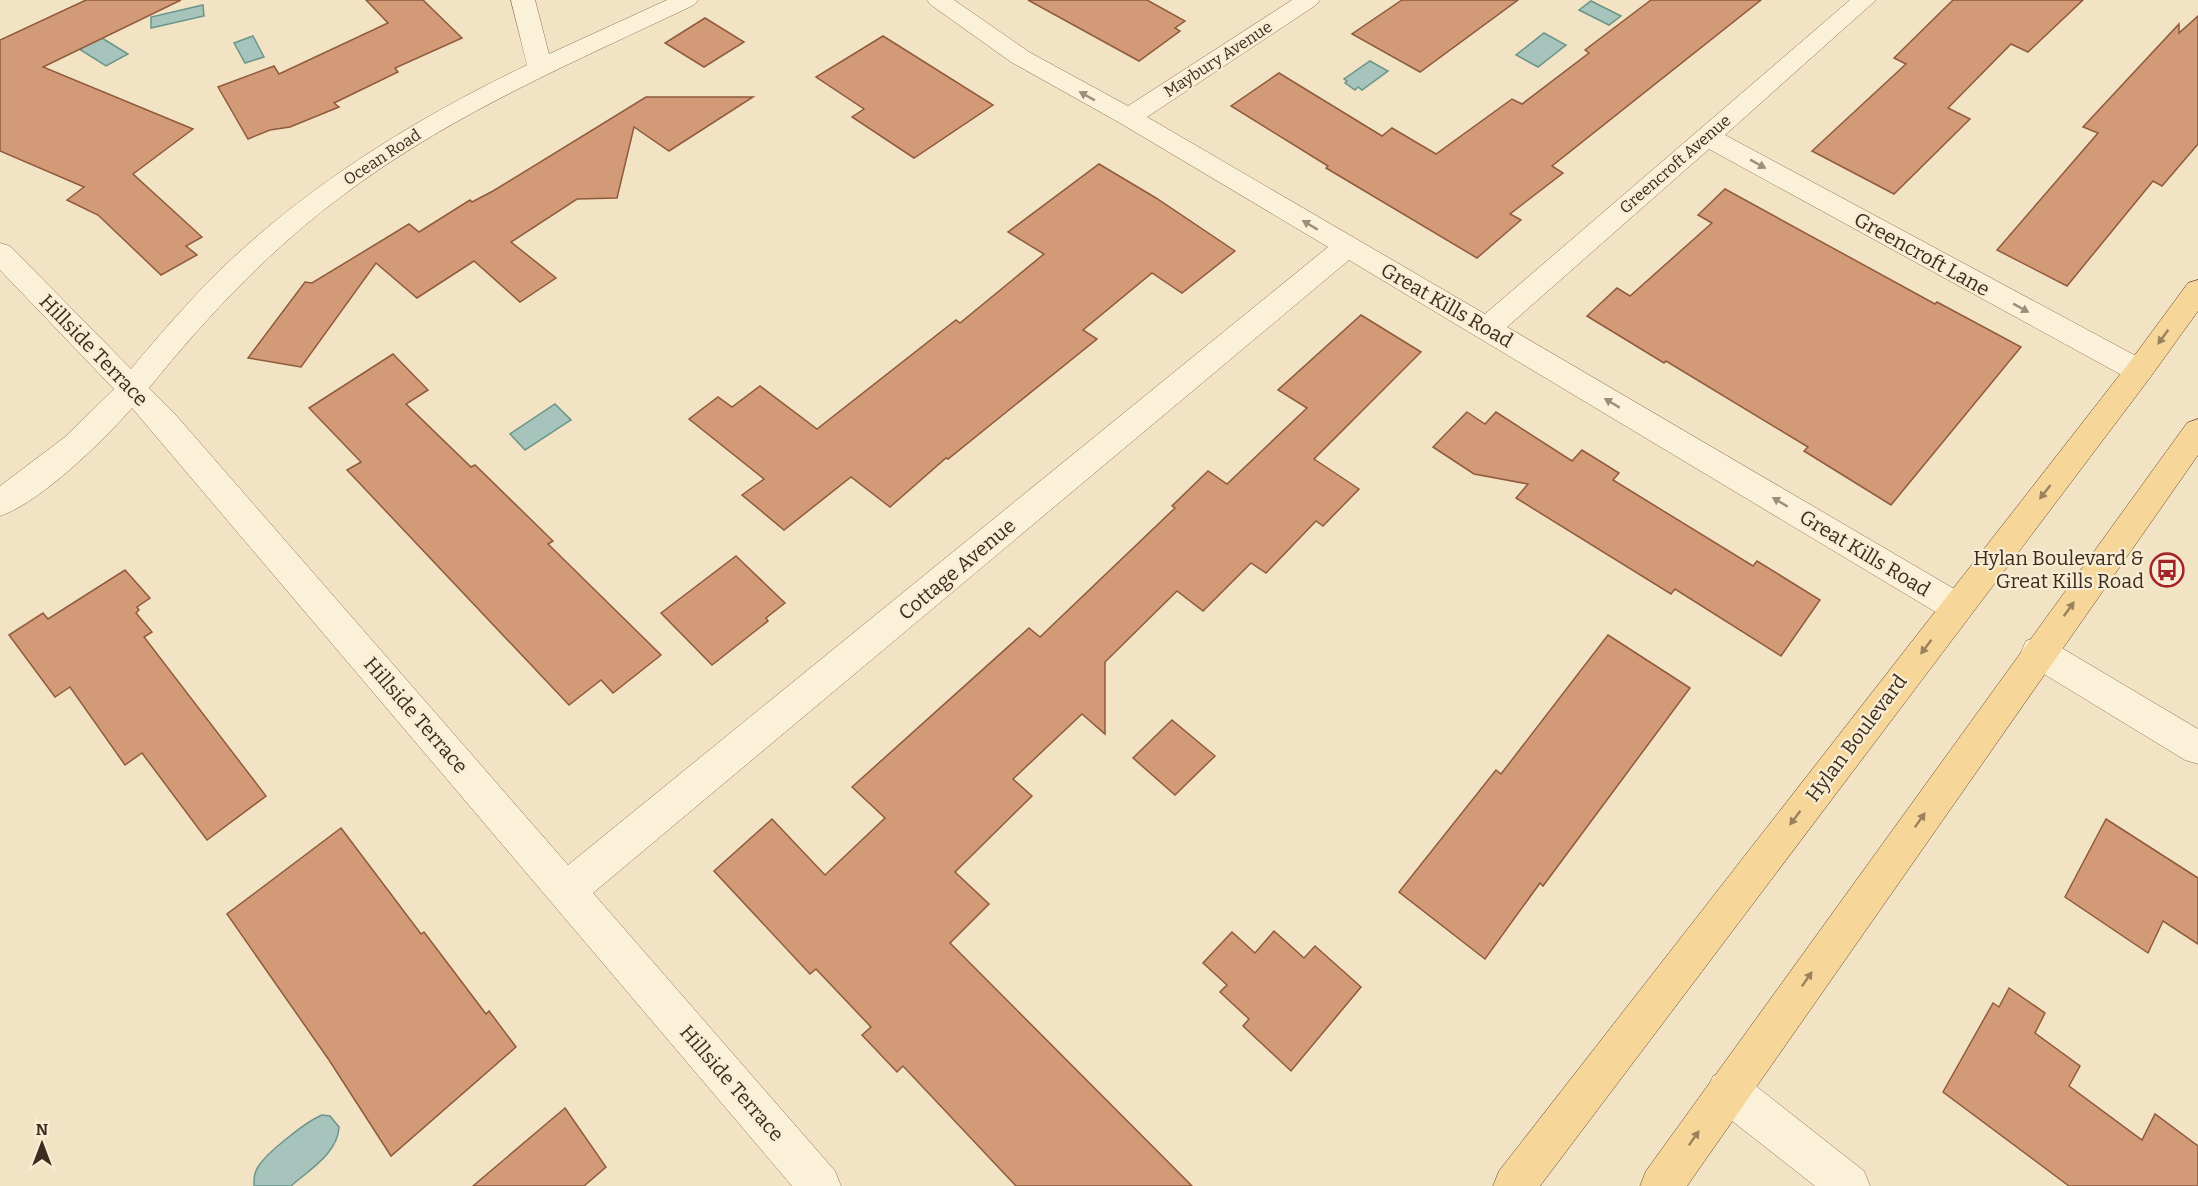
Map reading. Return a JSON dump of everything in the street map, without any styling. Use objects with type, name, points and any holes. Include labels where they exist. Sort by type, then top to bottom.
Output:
[{"type":"main road","name":"Hylan Boulevard","points":[[1514,1186],[2139,371],[2198,290]]},
{"type":"main road","points":[[1661,1186],[2038,652],[2198,430]]},
{"type":"street","points":[[523,0],[541,69]]},
{"type":"street","name":"Ocean Road","points":[[0,503],[31,482],[92,430],[133,388],[191,318],[255,254],[319,200],[378,158],[433,124],[494,91],[686,0]]},
{"type":"street","name":"Great Kills Road","points":[[939,0],[1020,57],[1129,117],[1956,607]]},
{"type":"street","name":"Maybury Avenue","points":[[1129,117],[1308,0]]},
{"type":"street","name":"Greencroft Avenue","points":[[1487,329],[1864,0]]},
{"type":"street","name":"Greencroft Lane","points":[[1706,136],[2139,371]]},
{"type":"street","name":"Cottage Avenue","points":[[567,890],[1346,246]]},
{"type":"street","name":"Hillside Terrace","points":[[0,253],[133,388],[820,1186]]},
{"type":"street","points":[[2038,652],[2198,748]]},
{"type":"street","points":[[1728,1091],[1849,1186]]},
{"type":"water","points":[[1591,1],[1621,16],[1609,25],[1579,10]]},
{"type":"water","points":[[203,5],[204,16],[151,28],[151,17]]},
{"type":"water","points":[[1544,33],[1566,45],[1538,67],[1516,55]]},
{"type":"water","points":[[97,35],[128,54],[106,66],[76,47]]},
{"type":"water","points":[[253,36],[264,57],[245,63],[234,43]]},
{"type":"water","points":[[1370,61],[1388,71],[1362,90],[1358,87],[1355,90],[1345,83],[1347,81],[1344,79]]},
{"type":"water","points":[[555,404],[571,420],[525,450],[510,434]]},
{"type":"water","points":[[322,1115],[330,1116],[339,1127],[334,1145],[328,1153],[291,1186],[254,1186],[257,1169],[262,1161],[297,1130]]},
{"type":"building","points":[[86,0],[181,0],[43,67],[193,129],[133,174],[202,237],[186,246],[197,255],[161,275],[98,215],[67,200],[84,187],[0,151],[0,40]]},
{"type":"building","points":[[366,0],[423,0],[462,38],[395,68],[398,72],[334,103],[339,107],[290,127],[270,130],[248,139],[218,87],[274,66],[279,74],[388,23]]},
{"type":"building","points":[[1028,0],[1147,0],[1185,21],[1175,28],[1180,31],[1139,61]]},
{"type":"building","points":[[1402,0],[1518,0],[1420,72],[1352,34]]},
{"type":"building","points":[[1651,0],[1761,0],[1552,166],[1563,173],[1510,214],[1521,220],[1477,258],[1326,168],[1328,166],[1231,106],[1279,73],[1382,136],[1392,128],[1436,154],[1512,99],[1522,104],[1589,53],[1585,50]]},
{"type":"building","points":[[1953,0],[2083,0],[2028,52],[2011,44],[1948,108],[1970,119],[1894,194],[1812,151],[1906,64],[1894,58]]},
{"type":"building","points":[[2198,16],[2198,144],[2162,186],[2153,181],[2067,286],[1997,250],[2098,133],[2083,127],[2179,24],[2179,33]]},
{"type":"building","points":[[705,18],[744,42],[704,67],[665,43]]},
{"type":"building","points":[[883,36],[993,105],[914,158],[852,117],[864,109],[816,77]]},
{"type":"building","points":[[646,97],[753,97],[669,151],[634,127],[617,198],[577,199],[511,242],[556,278],[520,302],[474,261],[417,298],[376,263],[301,367],[248,358],[305,282],[312,283],[409,224],[419,232],[470,200],[472,202],[493,191]]},
{"type":"building","points":[[1099,164],[1156,198],[1235,251],[1182,293],[1152,273],[1083,330],[1097,339],[948,459],[946,458],[890,507],[851,477],[784,530],[742,495],[764,479],[689,419],[718,397],[732,407],[760,386],[817,429],[956,320],[960,323],[1044,254],[1008,232]]},
{"type":"building","points":[[1725,189],[1935,304],[1937,302],[2021,347],[1891,505],[1804,451],[1808,447],[1587,316],[1617,288],[1630,296],[1712,223],[1698,215]]},
{"type":"building","points":[[1361,315],[1421,352],[1314,459],[1359,489],[1323,526],[1316,521],[1266,573],[1251,563],[1203,611],[1177,591],[1105,662],[1105,734],[1082,714],[1013,779],[1032,796],[955,872],[989,904],[950,943],[1192,1186],[1016,1186],[903,1066],[897,1072],[862,1035],[871,1027],[816,969],[810,974],[714,871],[772,819],[825,875],[885,818],[852,787],[1029,628],[1040,637],[1175,508],[1172,506],[1208,471],[1227,484],[1307,408],[1278,390]]},
{"type":"building","points":[[393,354],[428,390],[406,404],[471,467],[475,465],[553,541],[548,544],[661,655],[613,693],[601,680],[569,705],[347,470],[361,462],[309,408]]},
{"type":"building","points":[[1467,412],[1485,424],[1496,412],[1572,461],[1582,450],[1619,473],[1613,480],[1753,566],[1757,561],[1820,600],[1781,656],[1675,589],[1671,594],[1516,498],[1528,484],[1474,474],[1433,447]]},
{"type":"building","points":[[736,556],[785,603],[766,618],[768,621],[712,665],[661,613]]},
{"type":"building","points":[[125,570],[150,598],[137,607],[139,610],[136,613],[152,632],[144,637],[266,796],[207,840],[142,753],[125,765],[70,687],[55,697],[9,635],[43,613],[48,619]]},
{"type":"building","points":[[1608,635],[1690,688],[1543,886],[1540,883],[1485,959],[1399,892],[1496,770],[1501,774]]},
{"type":"building","points":[[1172,720],[1215,756],[1175,795],[1133,758]]},
{"type":"building","points":[[2106,819],[2198,878],[2198,944],[2163,921],[2148,953],[2065,897]]},
{"type":"building","points":[[341,828],[421,934],[424,932],[486,1014],[489,1011],[516,1047],[391,1156],[329,1060],[227,914]]},
{"type":"building","points":[[1274,931],[1304,958],[1315,946],[1361,987],[1291,1071],[1243,1026],[1249,1019],[1220,992],[1227,985],[1203,963],[1232,932],[1255,953]]},
{"type":"building","points":[[2009,988],[2045,1013],[2035,1033],[2080,1066],[2069,1086],[2142,1140],[2155,1114],[2198,1146],[2198,1186],[2069,1186],[1943,1092],[1993,1003],[1999,1007]]},
{"type":"building","points":[[565,1108],[606,1167],[584,1186],[473,1186]]},
{"type":"place","name":"Hylan Boulevard & Great Kills Road","points":[[2167,570]]}]
